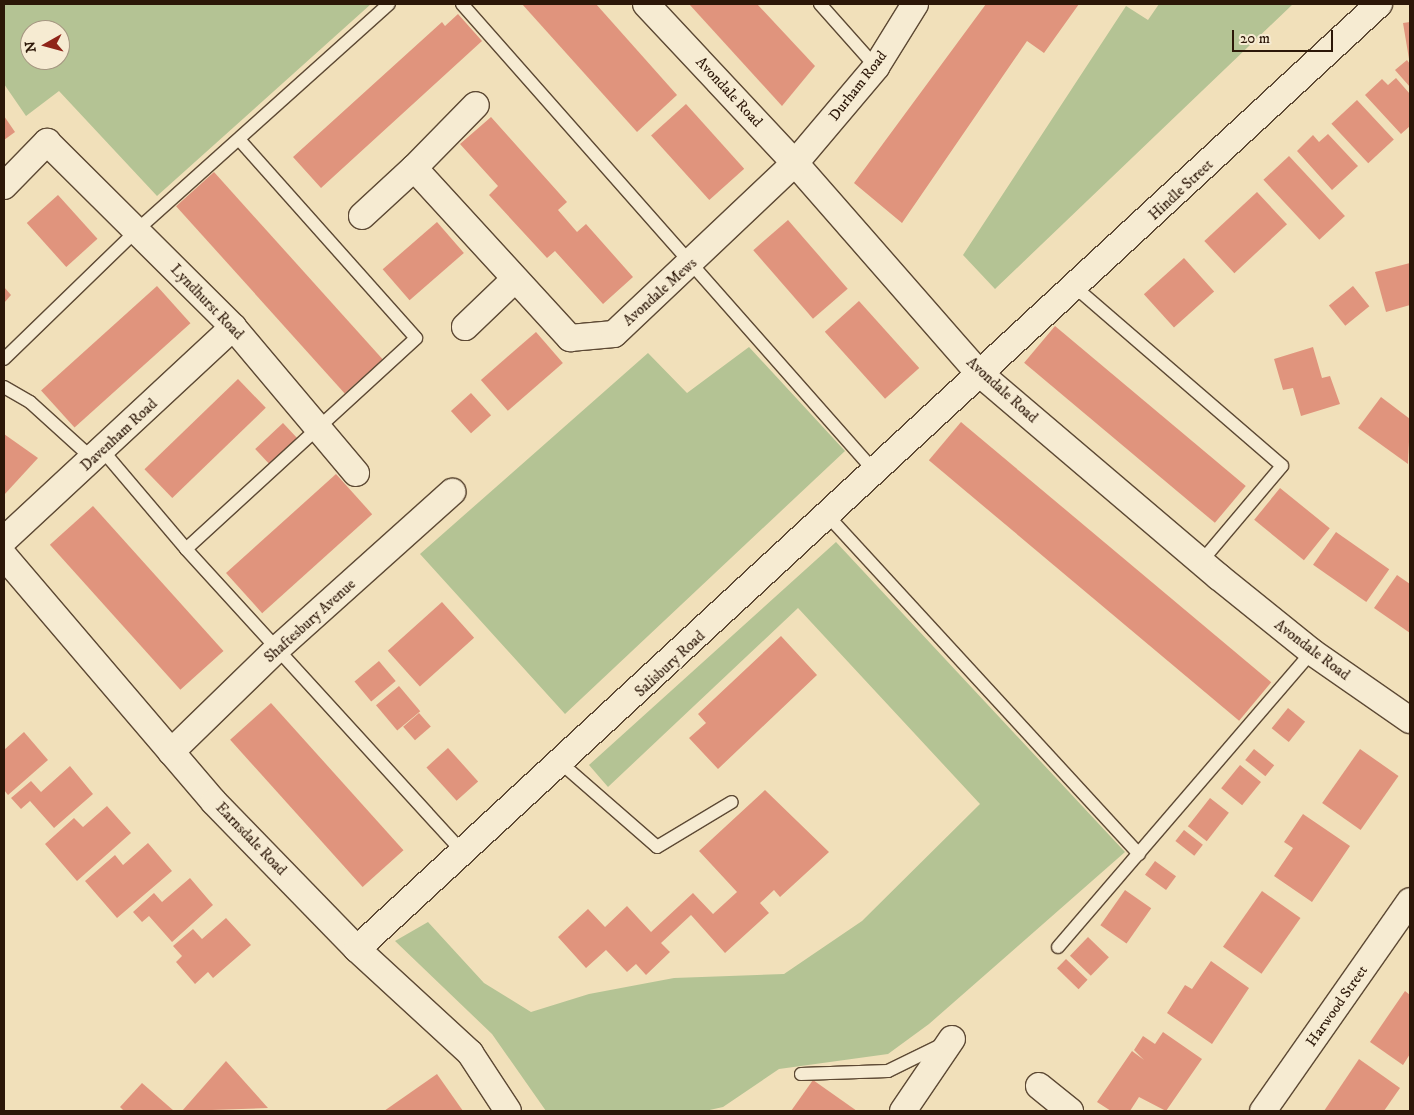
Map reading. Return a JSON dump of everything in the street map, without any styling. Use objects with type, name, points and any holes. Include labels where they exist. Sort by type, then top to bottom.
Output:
[{"type":"street","name":"Avondale Road","points":[[646,4],[795,163],[978,372],[1201,562],[1312,652],[1410,720]]},
{"type":"street","name":"Durham Road","points":[[795,163],[876,67],[914,4]]},
{"type":"street","name":"Hindle Street","points":[[978,372],[1076,288],[1379,4]]},
{"type":"street","points":[[362,216],[414,168],[476,105]]},
{"type":"street","name":"Lyndhurst Road","points":[[4,186],[47,142],[233,327],[316,429],[356,473]]},
{"type":"street","name":"Avondale Mews","points":[[414,168],[570,338],[614,334],[795,163]]},
{"type":"street","points":[[465,327],[515,279]]},
{"type":"street","name":"Davenham Road","points":[[4,540],[98,455],[233,327]]},
{"type":"street","name":"Salisbury Road","points":[[357,949],[562,764],[829,517],[978,372]]},
{"type":"street","name":"Shaftesbury Avenue","points":[[171,752],[276,650],[452,492]]},
{"type":"street","name":"Earnsdale Road","points":[[4,556],[171,752],[357,949],[470,1053],[508,1111]]},
{"type":"street","name":"Harwood Street","points":[[1263,1111],[1410,901]]},
{"type":"street","points":[[903,1111],[952,1039]]},
{"type":"street","points":[[1039,1086],[1070,1111]]},
{"type":"lane","points":[[4,359],[137,230],[389,4]]},
{"type":"lane","points":[[462,4],[692,262],[876,473]]},
{"type":"lane","points":[[820,4],[876,67]]},
{"type":"lane","points":[[186,549],[416,338],[239,139]]},
{"type":"lane","points":[[1076,288],[1282,466],[1201,562]]},
{"type":"lane","points":[[4,387],[30,402],[98,455],[464,853]]},
{"type":"lane","points":[[829,517],[1138,854]]},
{"type":"lane","points":[[1058,947],[1312,652]]},
{"type":"lane","points":[[562,764],[657,847],[732,802]]},
{"type":"lane","points":[[801,1074],[888,1070],[952,1039]]},
{"type":"green space","points":[[4,4],[371,4],[157,196],[59,91],[26,116],[4,84]]},
{"type":"green space","points":[[1159,4],[1293,4],[995,289],[963,255],[1126,6],[1148,20]]},
{"type":"green space","points":[[749,347],[845,451],[565,714],[420,554],[648,353],[687,393]]},
{"type":"green space","points":[[836,542],[1125,852],[929,1024],[888,1054],[779,1069],[723,1107],[705,1111],[546,1111],[492,1034],[395,941],[428,922],[484,983],[531,1012],[589,994],[674,978],[784,974],[862,921],[980,804],[798,608],[608,787],[589,765]]},
{"type":"building","points":[[522,4],[596,4],[677,95],[637,132]]},
{"type":"building","points":[[689,4],[757,4],[815,66],[782,106]]},
{"type":"building","points":[[986,4],[1079,4],[1044,53],[1027,41],[902,223],[854,183]]},
{"type":"building","points":[[458,14],[482,41],[321,188],[293,157],[442,22],[445,26]]},
{"type":"building","points":[[1410,22],[1410,59],[1409,59],[1403,23]]},
{"type":"building","points":[[1407,60],[1410,64],[1410,87],[1395,70]]},
{"type":"building","points":[[1396,78],[1410,94],[1410,126],[1401,134],[1365,95],[1382,79],[1388,85]]},
{"type":"building","points":[[1357,100],[1394,139],[1368,163],[1331,124]]},
{"type":"building","points":[[686,104],[744,169],[709,200],[651,135]]},
{"type":"building","points":[[4,116],[15,132],[4,140]]},
{"type":"building","points":[[491,117],[567,202],[558,210],[577,232],[586,224],[633,277],[603,304],[555,251],[547,258],[489,195],[498,186],[460,144]]},
{"type":"building","points":[[1328,134],[1358,166],[1332,190],[1297,151],[1313,135],[1319,142]]},
{"type":"building","points":[[1289,156],[1345,216],[1319,240],[1263,180]]},
{"type":"building","points":[[214,172],[383,359],[345,393],[176,206]]},
{"type":"building","points":[[1257,192],[1287,224],[1234,273],[1204,241]]},
{"type":"building","points":[[58,195],[97,239],[66,267],[27,223]]},
{"type":"building","points":[[788,220],[848,289],[813,319],[753,250]]},
{"type":"building","points":[[437,222],[464,253],[410,300],[383,269]]},
{"type":"building","points":[[1184,258],[1214,291],[1174,328],[1144,294]]},
{"type":"building","points":[[1410,263],[1410,305],[1386,312],[1375,272]]},
{"type":"building","points":[[157,286],[190,323],[75,428],[41,390]]},
{"type":"building","points":[[1353,286],[1369,306],[1345,326],[1329,306]]},
{"type":"building","points":[[4,287],[11,295],[4,303]]},
{"type":"building","points":[[859,301],[919,368],[885,399],[825,332]]},
{"type":"building","points":[[1055,326],[1246,486],[1215,523],[1024,363]]},
{"type":"building","points":[[536,332],[563,363],[508,411],[481,380]]},
{"type":"building","points":[[1313,347],[1322,378],[1330,376],[1340,404],[1301,416],[1293,388],[1283,390],[1274,359]]},
{"type":"building","points":[[238,379],[266,408],[172,498],[144,469]]},
{"type":"building","points":[[471,393],[491,415],[471,433],[451,411]]},
{"type":"building","points":[[1381,397],[1410,419],[1408,464],[1358,428]]},
{"type":"building","points":[[961,422],[1271,682],[1239,721],[929,460]]},
{"type":"building","points":[[283,423],[297,438],[270,464],[255,449]]},
{"type":"building","points":[[4,434],[38,458],[4,495]]},
{"type":"building","points":[[336,474],[372,514],[262,613],[226,573]]},
{"type":"building","points":[[1280,488],[1330,528],[1304,560],[1254,520]]},
{"type":"building","points":[[93,506],[223,651],[180,690],[50,545]]},
{"type":"building","points":[[1336,532],[1389,569],[1366,602],[1313,565]]},
{"type":"building","points":[[1397,575],[1410,584],[1410,633],[1374,608]]},
{"type":"building","points":[[442,602],[474,638],[420,687],[388,651]]},
{"type":"building","points":[[781,636],[817,675],[718,769],[689,738],[706,723],[698,714]]},
{"type":"building","points":[[379,661],[396,681],[371,701],[354,682]]},
{"type":"building","points":[[399,686],[420,711],[397,731],[376,705]]},
{"type":"building","points":[[271,703],[403,850],[363,887],[230,740]]},
{"type":"building","points":[[1288,708],[1305,722],[1289,742],[1272,728]]},
{"type":"building","points":[[419,713],[431,727],[415,740],[403,727]]},
{"type":"building","points":[[24,732],[48,760],[8,795],[4,790],[4,750]]},
{"type":"building","points":[[448,748],[478,781],[457,801],[426,767]]},
{"type":"building","points":[[1254,749],[1274,765],[1265,776],[1245,760]]},
{"type":"building","points":[[1360,749],[1399,776],[1361,830],[1322,803]]},
{"type":"building","points":[[1240,765],[1261,782],[1242,805],[1221,788]]},
{"type":"building","points":[[70,766],[93,794],[54,828],[30,801],[21,809],[11,798],[31,781],[41,792]]},
{"type":"building","points":[[765,790],[829,852],[780,897],[774,890],[760,903],[769,913],[725,953],[691,915],[661,943],[670,952],[646,975],[636,964],[627,972],[606,950],[586,968],[558,937],[588,909],[605,927],[627,906],[651,932],[693,893],[713,914],[737,892],[699,851]]},
{"type":"building","points":[[1210,798],[1229,813],[1207,841],[1188,826]]},
{"type":"building","points":[[107,806],[131,833],[77,881],[45,844],[74,818],[83,827]]},
{"type":"building","points":[[1303,814],[1350,846],[1312,902],[1274,876],[1293,848],[1284,842]]},
{"type":"building","points":[[1184,830],[1203,845],[1194,856],[1175,841]]},
{"type":"building","points":[[148,843],[172,871],[117,918],[85,881],[115,855],[123,865]]},
{"type":"building","points":[[1155,861],[1176,876],[1166,890],[1145,875]]},
{"type":"building","points":[[190,878],[213,905],[172,942],[149,916],[142,922],[133,912],[154,893],[162,902]]},
{"type":"building","points":[[1125,890],[1151,908],[1127,944],[1100,925]]},
{"type":"building","points":[[1262,891],[1301,918],[1261,974],[1223,947]]},
{"type":"building","points":[[226,918],[251,945],[213,978],[208,972],[195,984],[176,962],[182,956],[173,946],[193,929],[202,939]]},
{"type":"building","points":[[1088,937],[1109,957],[1091,976],[1070,956]]},
{"type":"building","points":[[1066,959],[1088,980],[1079,989],[1057,968]]},
{"type":"building","points":[[1211,961],[1249,988],[1212,1044],[1167,1013],[1185,985],[1192,989]]},
{"type":"building","points":[[1405,991],[1410,995],[1410,1054],[1403,1065],[1370,1042]]},
{"type":"building","points":[[1163,1032],[1202,1059],[1166,1111],[1139,1097],[1130,1111],[1111,1111],[1097,1102],[1132,1051],[1144,1060],[1134,1050],[1143,1036],[1155,1044]]},
{"type":"building","points":[[1359,1059],[1400,1088],[1384,1111],[1324,1111]]},
{"type":"building","points":[[226,1061],[268,1108],[182,1111]]},
{"type":"building","points":[[437,1074],[463,1111],[384,1111]]},
{"type":"building","points":[[813,1080],[857,1111],[791,1111]]},
{"type":"building","points":[[142,1083],[174,1111],[124,1111],[120,1107]]}]
